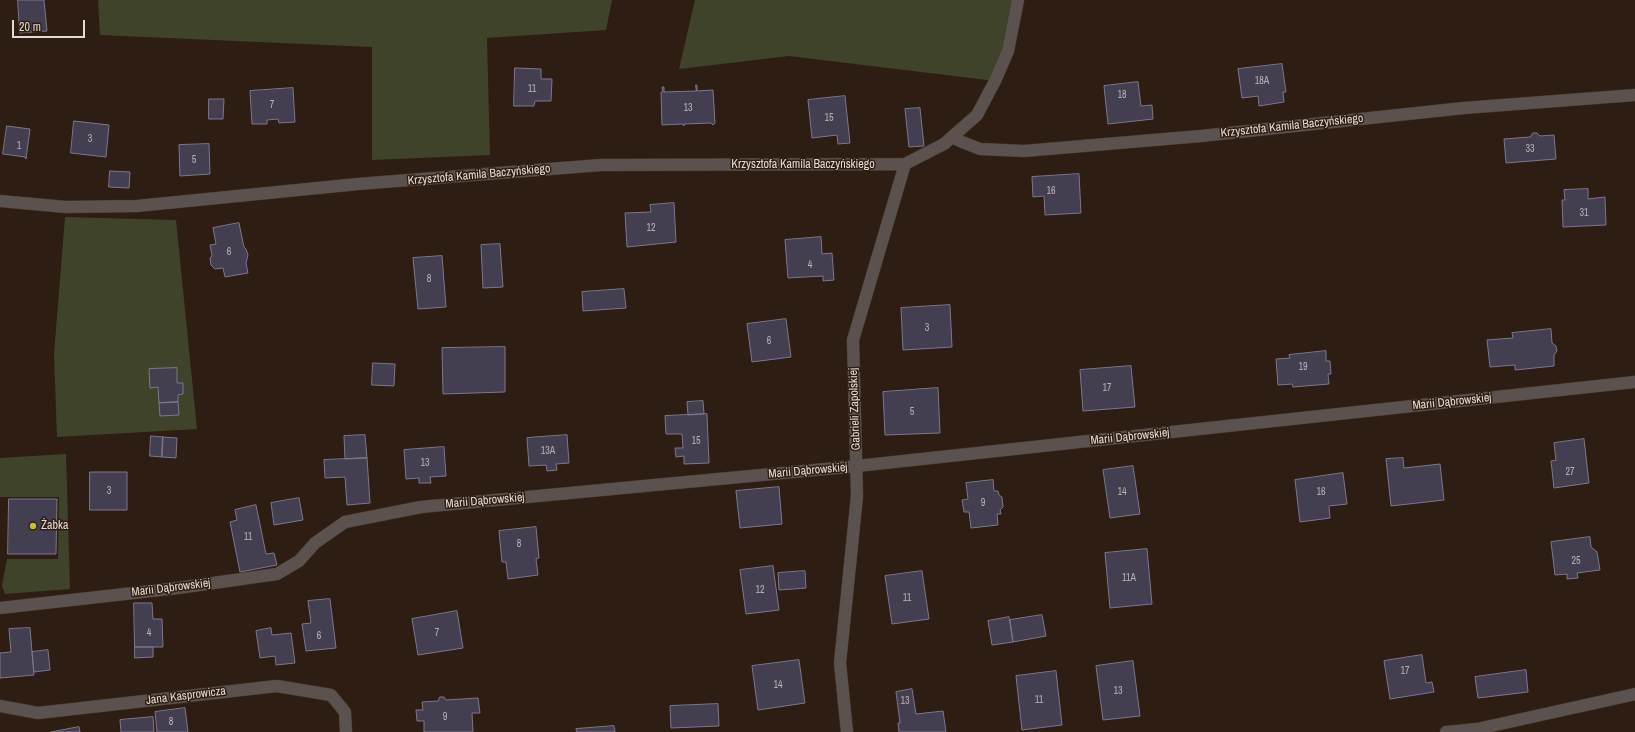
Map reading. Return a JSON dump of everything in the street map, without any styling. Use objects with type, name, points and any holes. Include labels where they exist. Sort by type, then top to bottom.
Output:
[{"type":"street","name":"Krzysztofa Kamila Baczyńskiego","points":[[0,200],[66,207],[137,206],[312,188],[601,165],[905,164],[944,144],[977,115],[995,81],[1008,51],[1018,0]]},
{"type":"street","name":"Krzysztofa Kamila Baczyńskiego","points":[[952,137],[980,149],[1024,151],[1201,136],[1464,108],[1635,95]]},
{"type":"street","name":"Gabrieli Zapolskiej","points":[[847,732],[840,663],[857,496],[853,340],[905,164]]},
{"type":"street","name":"Marii Dąbrowskiej","points":[[0,608],[178,588],[277,574],[299,561],[315,543],[345,522],[421,507],[857,466],[1635,382]]},
{"type":"street","name":"Jana Kasprowicza","points":[[0,706],[38,713],[277,686],[331,695],[345,712],[346,732]]},
{"type":"street","points":[[1446,732],[1477,729],[1635,694]]},
{"type":"green space","points":[[98,0],[612,0],[606,30],[487,38],[490,155],[372,160],[372,47],[100,35]]},
{"type":"green space","points":[[695,0],[1018,0],[995,81],[789,56],[679,69]]},
{"type":"green space","points":[[65,217],[176,220],[197,429],[57,437],[54,354]]},
{"type":"green space","points":[[66,454],[70,589],[5,594],[2,586],[7,559],[58,559],[59,497],[0,497],[0,458]]},
{"type":"building","points":[[18,0],[44,0],[47,31],[20,33]]},
{"type":"building","points":[[1282,64],[1286,92],[1283,92],[1284,102],[1259,106],[1258,96],[1242,98],[1238,69]]},
{"type":"building","points":[[515,68],[541,69],[541,79],[552,79],[551,101],[535,101],[534,106],[514,106]]},
{"type":"building","points":[[1138,82],[1141,106],[1152,105],[1153,119],[1108,124],[1104,86]]},
{"type":"building","points":[[696,85],[697,91],[713,90],[715,123],[713,125],[711,123],[684,124],[684,126],[682,124],[662,125],[662,87],[664,87],[664,92],[696,91]]},
{"type":"building","points":[[293,88],[295,122],[279,123],[278,119],[267,120],[267,124],[252,124],[250,91]]},
{"type":"building","points":[[845,96],[850,143],[838,144],[837,135],[812,138],[808,100]]},
{"type":"building","points":[[209,99],[224,99],[223,119],[209,119]]},
{"type":"building","points":[[920,108],[924,146],[909,147],[905,109]]},
{"type":"building","points":[[74,121],[109,125],[106,157],[71,153]]},
{"type":"building","points":[[7,126],[30,129],[26,159],[25,157],[3,154]]},
{"type":"building","points":[[1533,133],[1537,133],[1540,136],[1554,135],[1556,159],[1506,163],[1504,139],[1530,137]]},
{"type":"building","points":[[209,144],[210,174],[180,176],[179,145]]},
{"type":"building","points":[[110,171],[130,172],[129,188],[109,187]]},
{"type":"building","points":[[1079,174],[1081,213],[1045,215],[1044,196],[1033,197],[1032,177]]},
{"type":"building","points":[[1588,189],[1588,199],[1605,197],[1606,225],[1563,227],[1562,200],[1565,200],[1564,190]]},
{"type":"building","points":[[674,203],[676,242],[627,247],[625,213],[651,212],[650,205]]},
{"type":"building","points":[[239,223],[244,247],[248,255],[246,263],[248,273],[225,277],[223,268],[215,269],[211,265],[210,258],[212,256],[210,245],[216,244],[213,228]]},
{"type":"building","points":[[821,237],[822,254],[832,253],[834,280],[823,281],[823,276],[788,278],[785,240]]},
{"type":"building","points":[[500,244],[503,287],[483,288],[481,245]]},
{"type":"building","points":[[442,256],[446,307],[418,309],[413,258]]},
{"type":"building","points":[[624,289],[626,308],[583,311],[582,292]]},
{"type":"building","points":[[950,305],[952,347],[903,350],[901,308]]},
{"type":"building","points":[[786,319],[791,357],[752,362],[747,324]]},
{"type":"building","points":[[1551,329],[1552,343],[1556,346],[1557,351],[1554,355],[1554,366],[1515,370],[1515,365],[1490,367],[1487,340],[1513,338],[1512,333]]},
{"type":"building","points":[[505,347],[505,392],[443,394],[442,348]]},
{"type":"building","points":[[1326,351],[1326,361],[1330,361],[1331,374],[1328,374],[1329,384],[1293,387],[1292,384],[1278,385],[1276,359],[1290,358],[1289,355]]},
{"type":"building","points":[[373,363],[395,364],[394,386],[372,385]]},
{"type":"building","points":[[1131,366],[1135,407],[1083,411],[1080,370]]},
{"type":"building","points":[[177,368],[177,383],[183,383],[183,394],[178,395],[178,402],[159,403],[158,387],[150,388],[149,369]]},
{"type":"building","points":[[938,388],[940,433],[885,435],[883,392]]},
{"type":"building","points":[[703,401],[704,414],[688,415],[687,402]]},
{"type":"building","points":[[178,402],[179,415],[160,416],[159,403]]},
{"type":"building","points":[[707,414],[709,463],[684,464],[684,456],[676,457],[675,448],[683,448],[682,434],[666,434],[665,416]]},
{"type":"building","points":[[365,435],[367,458],[345,459],[344,436]]},
{"type":"building","points":[[567,435],[569,463],[556,464],[557,470],[547,471],[546,465],[529,466],[527,438]]},
{"type":"building","points":[[151,436],[163,437],[162,457],[150,456]]},
{"type":"building","points":[[163,437],[177,438],[176,458],[162,457]]},
{"type":"building","points":[[1584,439],[1589,483],[1554,488],[1551,461],[1556,460],[1554,443]]},
{"type":"building","points":[[444,447],[446,476],[430,477],[431,483],[419,483],[419,478],[406,479],[404,450]]},
{"type":"building","points":[[367,458],[370,503],[347,505],[345,477],[325,478],[324,460]]},
{"type":"building","points":[[1403,458],[1404,468],[1440,464],[1444,500],[1391,506],[1386,459]]},
{"type":"building","points":[[1133,466],[1140,514],[1110,518],[1103,470]]},
{"type":"building","points":[[90,472],[127,472],[127,510],[90,510]]},
{"type":"building","points":[[1343,473],[1347,504],[1329,506],[1330,518],[1300,522],[1295,480]]},
{"type":"building","points":[[993,480],[994,491],[998,491],[999,495],[1002,497],[1003,507],[1000,510],[1001,514],[997,514],[998,525],[971,528],[969,512],[964,512],[962,500],[968,499],[966,483]]},
{"type":"building","points":[[779,487],[782,524],[740,528],[736,491]]},
{"type":"building","points":[[299,498],[303,520],[274,525],[271,503]]},
{"type":"building","name":"Żabka","points":[[9,499],[57,499],[56,554],[8,554]]},
{"type":"building","points":[[256,505],[266,554],[274,553],[277,565],[240,572],[230,522],[237,520],[235,510]]},
{"type":"building","points":[[536,527],[539,558],[536,559],[538,575],[508,579],[506,562],[502,562],[499,531]]},
{"type":"building","points":[[1590,537],[1591,547],[1597,552],[1600,570],[1577,573],[1578,578],[1567,579],[1567,574],[1555,575],[1551,542]]},
{"type":"building","points":[[1147,549],[1152,604],[1110,608],[1105,553]]},
{"type":"building","points":[[773,566],[779,610],[746,614],[740,570]]},
{"type":"building","points":[[805,571],[806,588],[779,590],[778,573]]},
{"type":"building","points":[[922,571],[929,619],[892,624],[885,576]]},
{"type":"building","points":[[330,599],[336,648],[306,651],[302,624],[311,623],[308,601]]},
{"type":"building","points":[[134,603],[152,603],[153,619],[162,619],[163,647],[135,647]]},
{"type":"building","points":[[457,611],[463,648],[418,655],[412,619]]},
{"type":"building","points":[[1042,615],[1046,636],[1013,642],[1010,620]]},
{"type":"building","points":[[1009,617],[1013,642],[992,645],[988,621]]},
{"type":"building","points":[[30,628],[34,675],[0,678],[0,653],[11,652],[9,629]]},
{"type":"building","points":[[271,628],[272,635],[291,633],[295,663],[276,665],[275,656],[260,658],[256,631]]},
{"type":"building","points":[[135,647],[153,647],[153,657],[135,658]]},
{"type":"building","points":[[48,650],[50,670],[34,672],[32,652]]},
{"type":"building","points":[[1422,655],[1426,683],[1432,682],[1434,692],[1390,699],[1384,661]]},
{"type":"building","points":[[799,660],[805,703],[758,710],[752,666]]},
{"type":"building","points":[[1133,661],[1140,716],[1103,720],[1096,666]]},
{"type":"building","points":[[1526,670],[1528,692],[1478,698],[1475,677]]},
{"type":"building","points":[[1056,671],[1062,725],[1022,730],[1016,676]]},
{"type":"building","points":[[912,689],[916,714],[943,711],[946,732],[899,732],[898,723],[900,723],[896,692]]},
{"type":"building","points":[[440,697],[444,697],[446,700],[478,698],[480,713],[472,713],[473,732],[424,732],[424,721],[417,721],[416,710],[423,710],[422,702],[438,701]]},
{"type":"building","points":[[718,704],[719,726],[671,728],[670,706]]},
{"type":"building","points":[[185,708],[188,732],[157,732],[155,712]]},
{"type":"building","points":[[153,717],[154,732],[121,732],[120,720]]},
{"type":"building","points":[[614,726],[615,732],[577,732],[576,729]]},
{"type":"building","points":[[79,727],[80,732],[51,732]]},
{"type":"place","name":"Żabka","points":[[33,526]]}]
